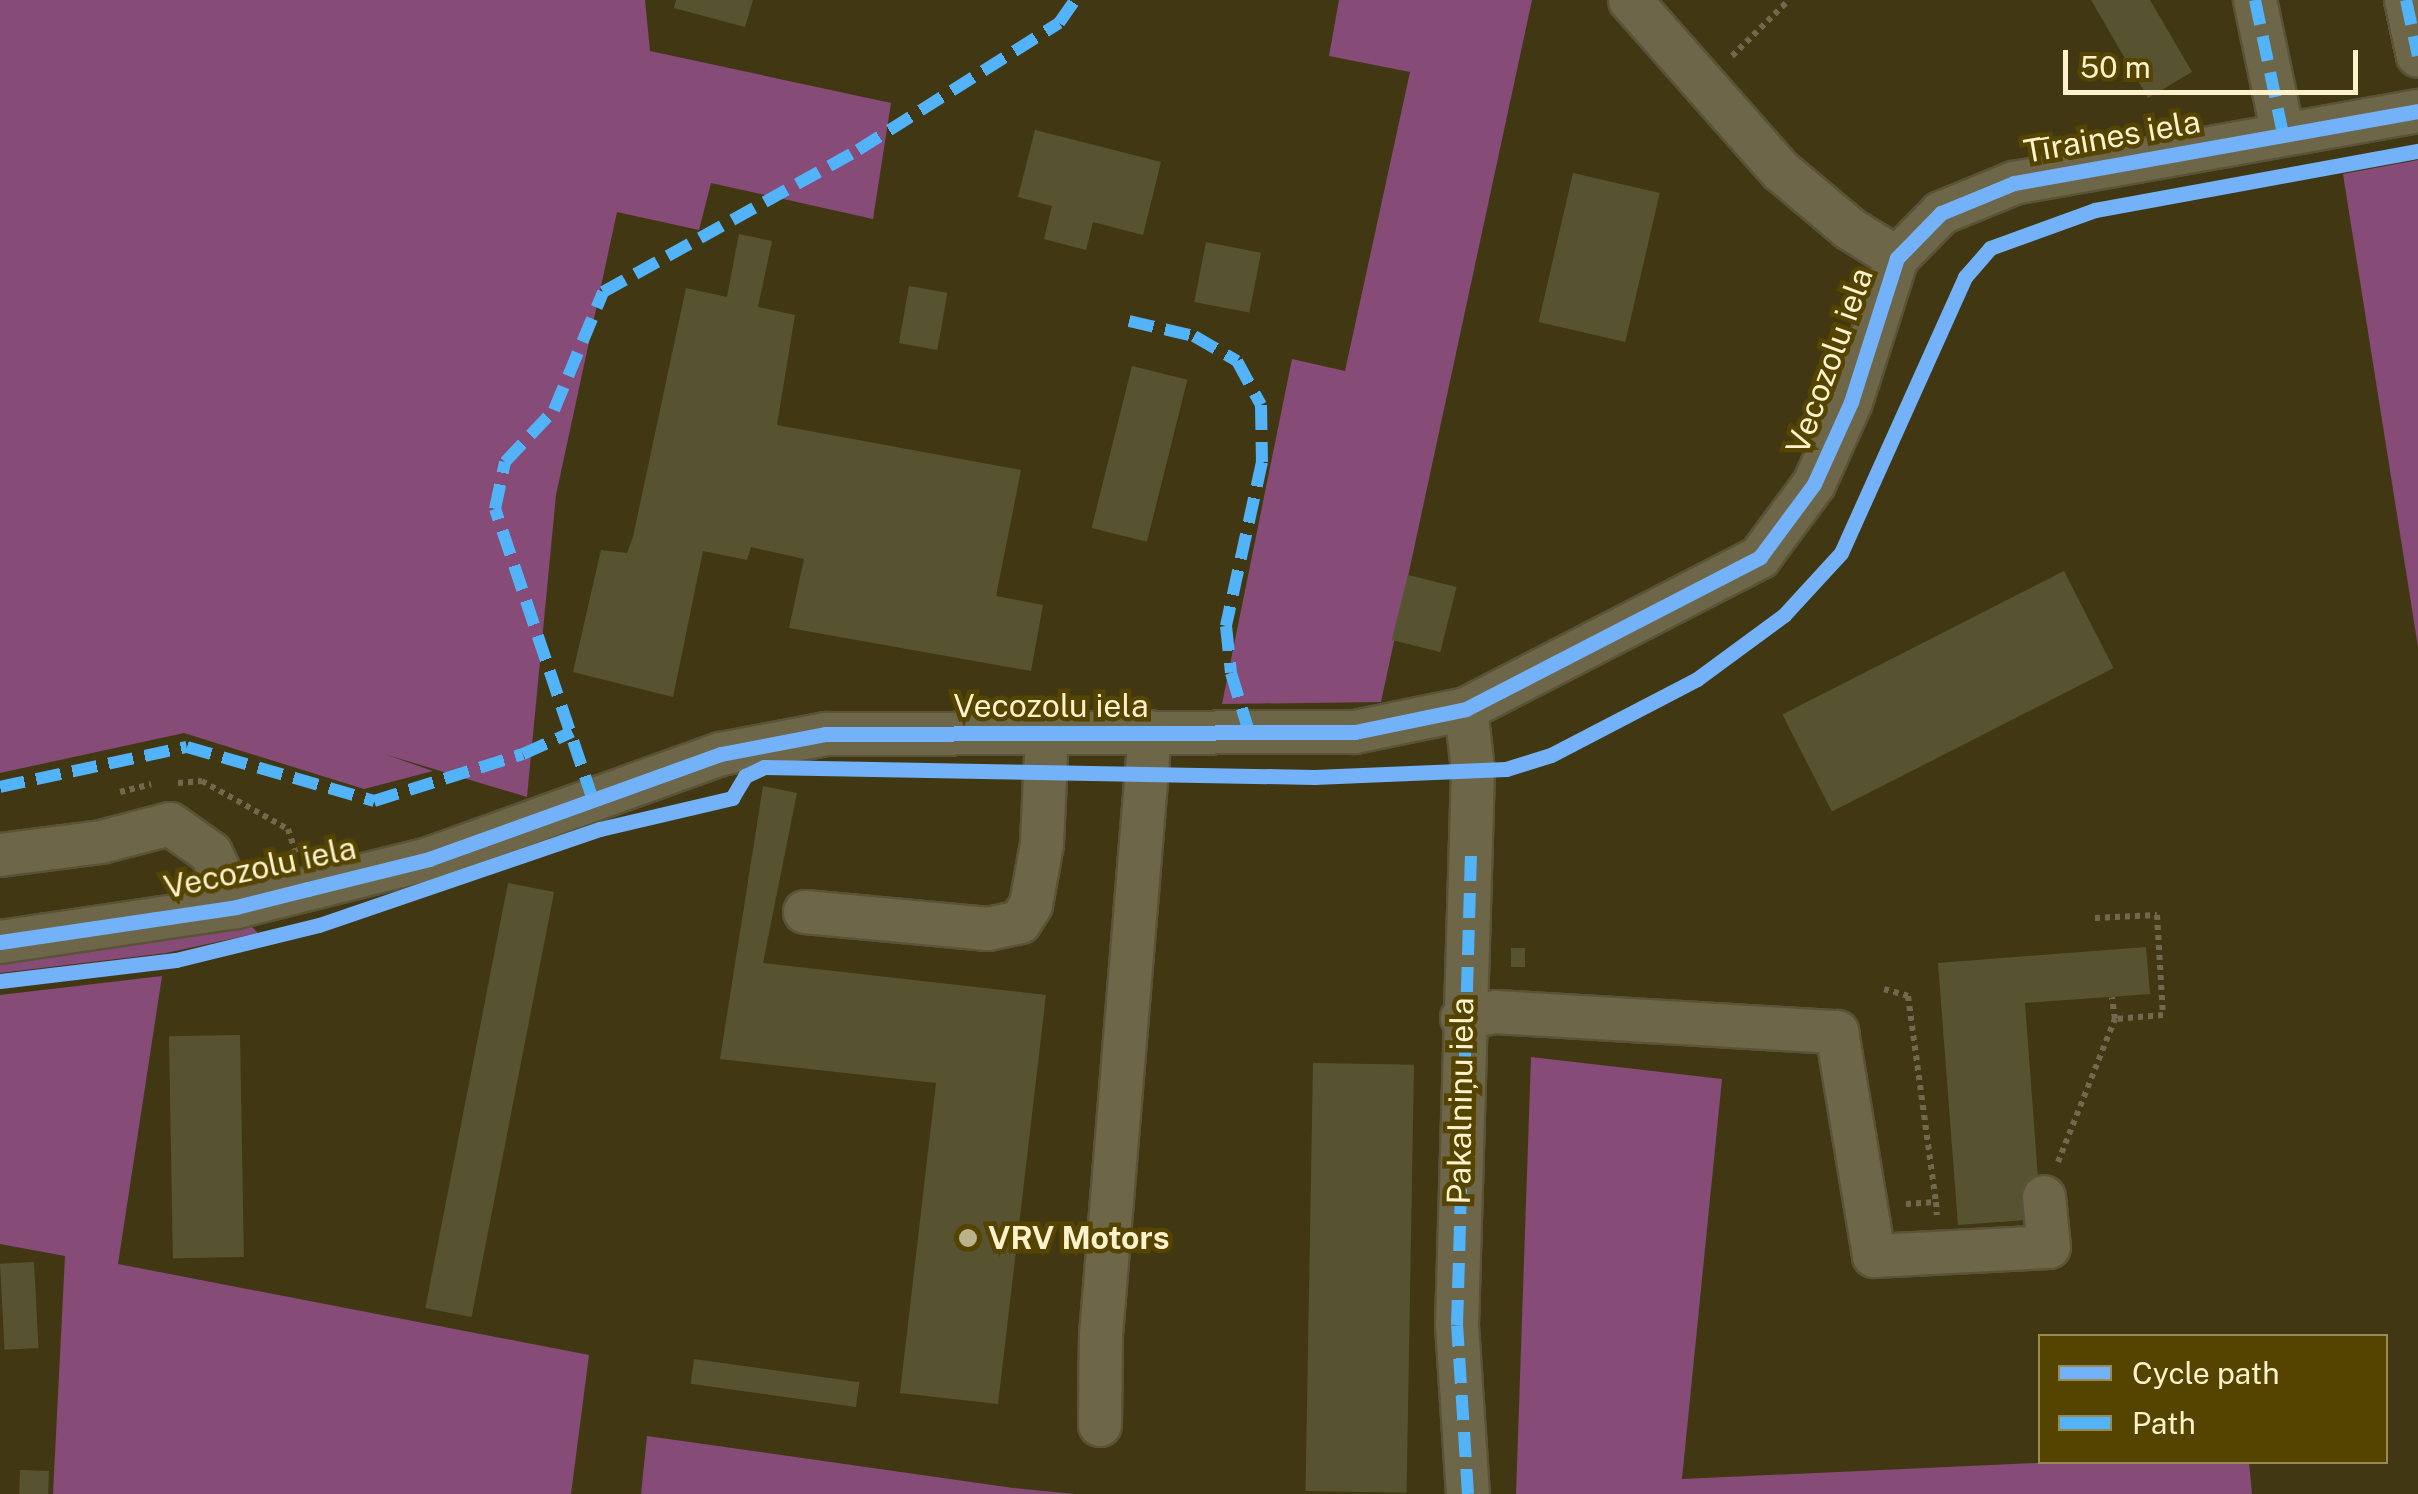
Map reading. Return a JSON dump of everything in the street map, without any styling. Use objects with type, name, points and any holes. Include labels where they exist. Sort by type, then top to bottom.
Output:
[{"type":"street","points":[[1630,0],[1781,171],[1850,229],[1897,258]]},
{"type":"street","points":[[2255,0],[2284,134]]},
{"type":"street","points":[[2406,0],[2418,56]]},
{"type":"street","name":"Tīraines iela","points":[[1897,258],[1941,212],[2014,183],[2418,110]]},
{"type":"street","name":"Vecozolu iela","points":[[0,942],[236,907],[429,859],[720,754],[826,734],[1355,732],[1466,709],[1760,558],[1814,484],[1852,402],[1897,258]]},
{"type":"street","name":"Pakalniņu iela","points":[[1466,709],[1473,770],[1462,1018],[1457,1325],[1468,1494]]},
{"type":"street","points":[[1100,1424],[1101,1335],[1150,732]]},
{"type":"street","points":[[805,912],[988,929],[1020,922],[1031,905],[1042,844],[1046,733]]},
{"type":"street","points":[[0,854],[101,842],[170,824],[211,853],[236,907]]},
{"type":"street","points":[[1462,1018],[1496,1012],[1837,1032],[1874,1256],[2049,1247],[2044,1197]]},
{"type":"path","points":[[1703,85],[1789,0]]},
{"type":"path","points":[[2094,918],[2157,915],[2164,1016],[2115,1019]]},
{"type":"path","points":[[1884,989],[1908,996],[1936,1202]]},
{"type":"path","points":[[2044,1197],[2115,1019],[2112,997]]},
{"type":"shaded area","points":[[0,0],[645,0],[650,51],[891,103],[873,219],[711,183],[699,230],[617,212],[556,495],[527,797],[384,754],[433,771],[364,789],[184,733],[0,773]]},
{"type":"shaded area","points":[[1339,0],[1532,0],[1381,702],[1222,704],[1292,359],[1345,371],[1410,72],[1329,56]]},
{"type":"shaded area","points":[[2418,160],[2418,647],[2343,174]]},
{"type":"shaded area","points":[[250,925],[258,933],[166,953],[0,973],[0,964]]},
{"type":"shaded area","points":[[162,976],[118,1264],[589,1355],[571,1494],[53,1494],[65,1256],[0,1244],[0,995]]},
{"type":"shaded area","points":[[1531,1057],[1722,1079],[1682,1479],[2038,1463],[2249,1464],[2252,1494],[1516,1494]]},
{"type":"shaded area","points":[[647,1436],[1013,1488],[1075,1494],[641,1494]]},
{"type":"building","points":[[676,0],[753,0],[745,27],[674,8]]},
{"type":"building","points":[[2091,0],[2150,0],[2192,72],[2148,98]]},
{"type":"building","points":[[1035,130],[1161,162],[1143,235],[1093,222],[1086,250],[1044,239],[1052,206],[1018,197]]},
{"type":"building","points":[[1573,173],[1660,193],[1625,342],[1539,322]]},
{"type":"building","points":[[739,234],[772,241],[758,307],[795,315],[777,425],[1021,470],[996,596],[1043,605],[1031,671],[789,628],[804,559],[751,547],[747,560],[703,551],[673,697],[573,672],[601,550],[627,553],[633,537],[686,288],[727,297]]},
{"type":"building","points":[[1206,242],[1261,253],[1249,313],[1194,302]]},
{"type":"building","points":[[909,286],[947,293],[937,350],[899,343]]},
{"type":"building","points":[[1132,366],[1187,380],[1147,542],[1092,528]]},
{"type":"building","points":[[2064,571],[2113,668],[1832,812],[1782,714]]},
{"type":"building","points":[[1408,575],[1457,587],[1440,652],[1392,640]]},
{"type":"building","name":"VRV Motors","points":[[763,786],[797,793],[763,963],[1046,995],[998,1404],[900,1393],[936,1083],[720,1059]]},
{"type":"building","points":[[508,883],[554,892],[472,1317],[425,1308]]},
{"type":"building","points":[[2146,947],[2150,994],[2025,1003],[2041,1219],[1958,1225],[1938,963]]},
{"type":"building","points":[[1511,948],[1525,948],[1525,967],[1511,967]]},
{"type":"building","points":[[240,1035],[244,1257],[173,1258],[169,1036]]},
{"type":"building","points":[[1313,1063],[1414,1065],[1407,1493],[1306,1491]]},
{"type":"building","points":[[34,1262],[39,1348],[5,1350],[0,1264]]},
{"type":"building","points":[[694,1359],[859,1382],[856,1407],[691,1384]]},
{"type":"building","points":[[20,1470],[49,1471],[48,1494],[19,1494]]},
{"type":"marked path","points":[[593,800],[495,509],[505,462],[554,410],[603,292],[858,150],[1059,23],[1075,0]]},
{"type":"marked path","points":[[2255,0],[2283,134]]},
{"type":"marked path","points":[[2406,0],[2418,56]]},
{"type":"marked path","points":[[1129,321],[1194,336],[1237,361],[1261,405],[1262,462],[1226,626],[1231,673],[1249,732]]},
{"type":"marked path","points":[[0,787],[187,747],[374,801],[523,754],[572,732]]},
{"type":"marked path","points":[[1468,1494],[1457,1325],[1471,849]]},
{"type":"cycle path","points":[[0,942],[236,907],[429,859],[721,754],[826,734],[1355,732],[1466,709],[1760,557],[1814,484],[1851,402],[1897,258],[1941,213],[2014,183],[2418,111]]},
{"type":"cycle path","points":[[0,981],[176,960],[319,925],[600,829],[732,798],[745,776],[764,767],[1314,777],[1506,769],[1551,755],[1697,679],[1784,615],[1841,553],[1965,277],[1990,248],[2095,210],[2418,151]]},
{"type":"place","name":"VRV Motors","points":[[968,1238]]}]
